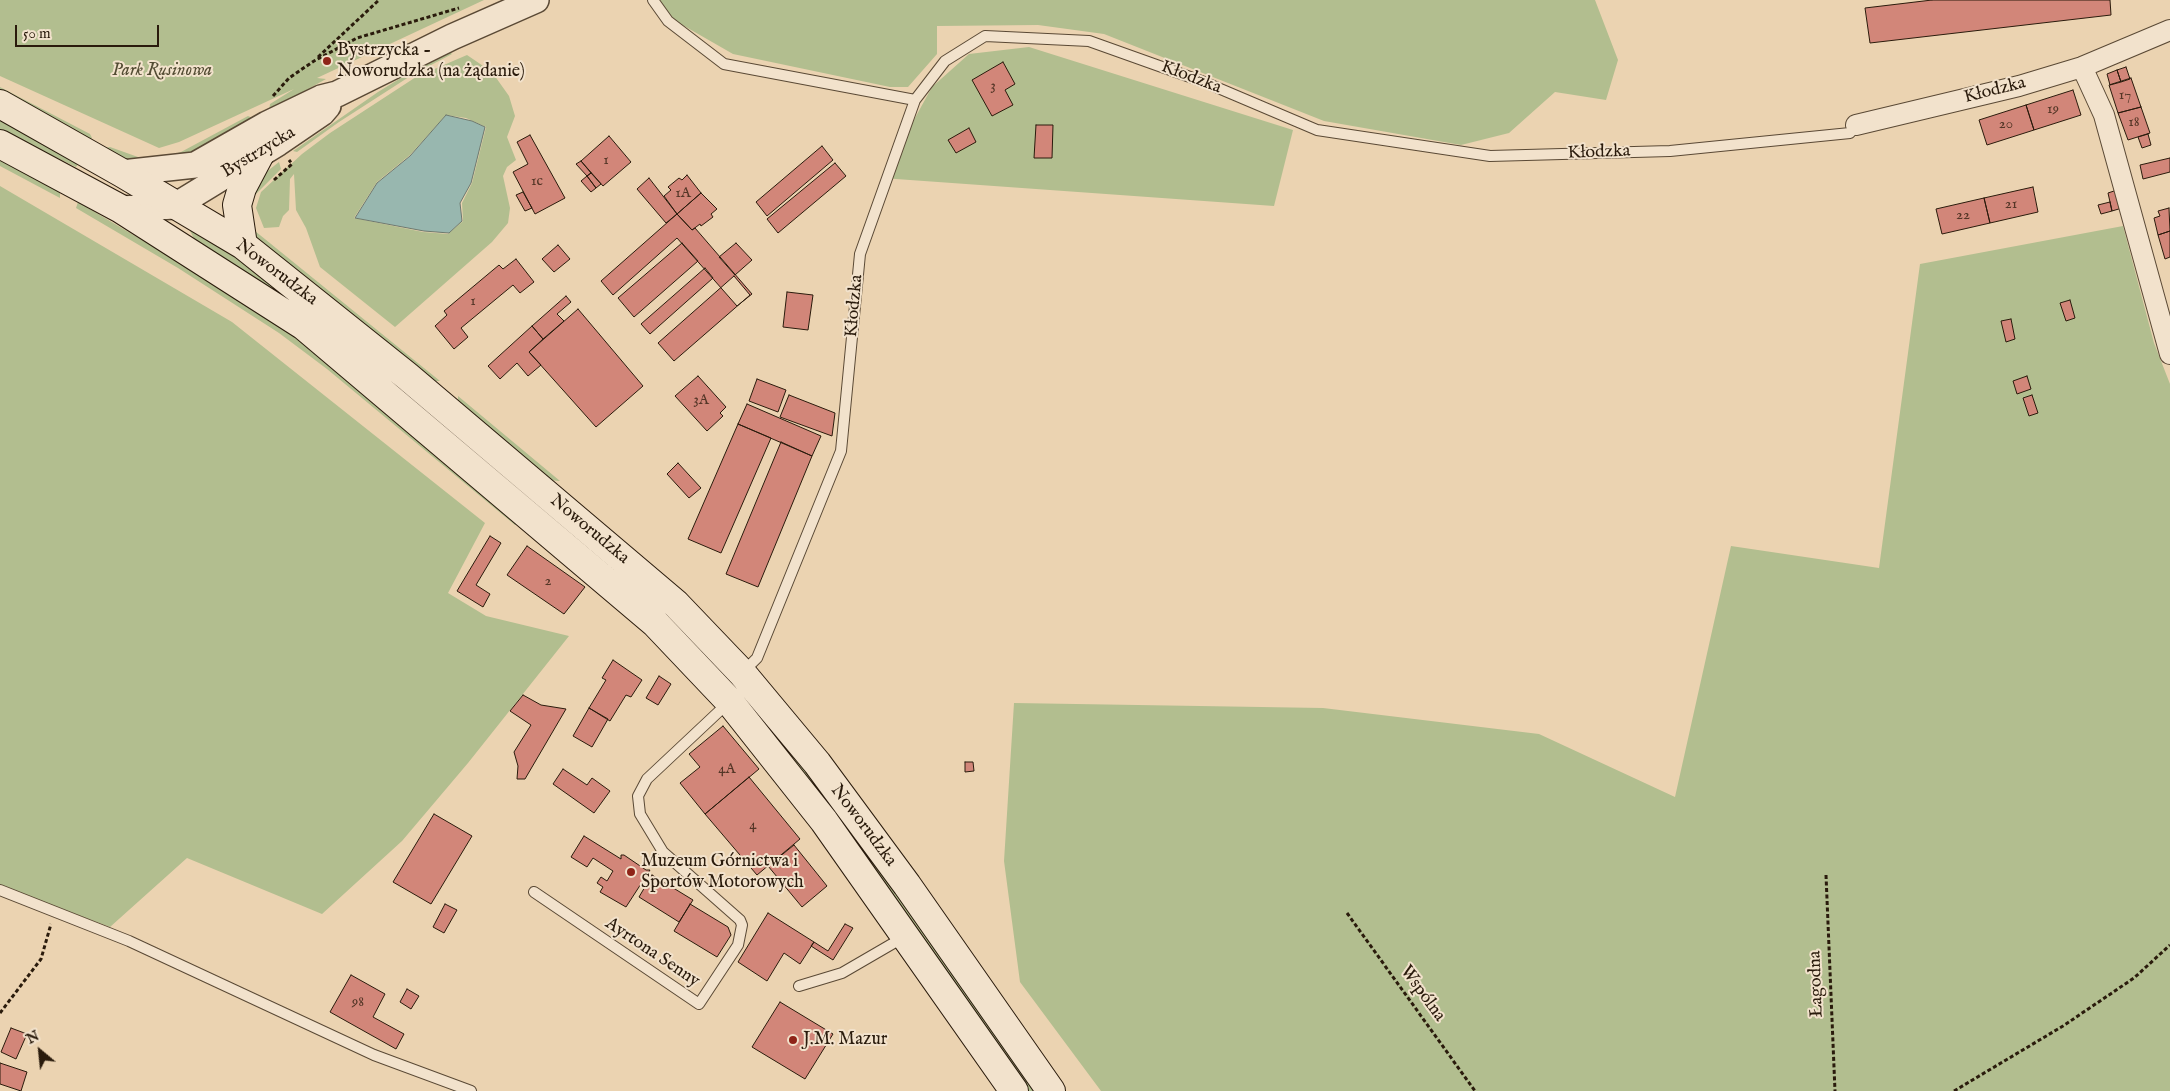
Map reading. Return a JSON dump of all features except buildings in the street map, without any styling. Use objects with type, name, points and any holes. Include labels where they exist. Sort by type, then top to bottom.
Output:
[{"type":"main road","name":"Noworudzka","points":[[0,104],[122,172],[175,206],[243,245],[408,376],[676,604],[742,673],[817,763],[902,878],[1051,1091]]},
{"type":"main road","name":"Noworudzka","points":[[0,144],[120,209],[304,326],[400,405],[655,623],[730,701],[824,821],[1014,1091]]},
{"type":"main road","points":[[243,245],[237,204],[242,188],[260,154]]},
{"type":"street","name":"Bystrzycka","points":[[122,172],[195,165],[267,124],[321,98],[337,94],[452,37],[536,0]]},
{"type":"street","name":"Kłodzka","points":[[1856,125],[2019,86],[2082,67],[2170,30]]},
{"type":"street","points":[[2082,67],[2104,115],[2170,354]]},
{"type":"street","name":"Bystrzycka","points":[[120,209],[175,206],[260,154],[322,113],[337,94]]},
{"type":"street","name":"Bystrzycka","points":[[175,206],[195,165]]},
{"type":"street","points":[[175,206],[182,247]]},
{"type":"lane","points":[[653,0],[668,22],[724,64],[915,100]]},
{"type":"lane","name":"Kłodzka","points":[[742,673],[757,658],[842,451],[860,254],[915,100],[945,61],[985,36],[1089,41],[1204,82],[1316,130],[1490,156],[1670,151],[1850,133],[1856,125]]},
{"type":"lane","name":"Ayrtona Senny","points":[[534,892],[699,1004],[738,944],[742,925],[740,920],[663,852],[640,814],[638,796],[652,773],[730,701]]},
{"type":"lane","points":[[0,890],[128,941],[374,1055],[471,1091]]},
{"type":"lane","points":[[799,986],[842,973],[906,936]]},
{"type":"path","points":[[314,61],[379,0]]},
{"type":"path","points":[[265,101],[273,96],[289,78],[314,61],[357,38],[468,6]]},
{"type":"path","points":[[271,182],[292,164]]},
{"type":"path","name":"Łagodna","points":[[1826,875],[1835,1091]]},
{"type":"path","points":[[0,1013],[41,959],[54,911]]},
{"type":"path","name":"Wspólna","points":[[1347,913],[1474,1091]]},
{"type":"path","points":[[1954,1091],[2063,1026],[2134,978],[2170,945]]},
{"type":"green space","name":"Park Rusinowa","points":[[0,0],[484,0],[317,78],[326,79],[269,111],[270,104],[294,89],[179,142],[159,148],[0,76]]},
{"type":"green space","points":[[660,0],[1595,0],[1618,60],[1606,100],[1555,92],[1509,133],[1461,145],[1324,121],[1104,34],[1038,25],[937,26],[937,54],[908,87],[890,87],[733,54],[672,19]]},
{"type":"green space","points":[[1029,47],[1293,130],[1274,206],[882,178],[932,87],[969,54]]},
{"type":"green space","points":[[449,51],[452,54],[412,75],[339,122],[297,152],[293,151],[378,92]]},
{"type":"green space","points":[[467,55],[492,72],[509,96],[515,116],[507,137],[516,160],[507,167],[503,176],[510,208],[508,223],[492,242],[395,327],[320,267],[306,228],[296,210],[294,174],[290,179],[289,210],[283,216],[279,227],[264,228],[256,208],[261,192],[302,154],[330,133],[416,77]],"holes":[[[446,115],[466,118],[486,127],[472,183],[462,203],[463,221],[448,234],[423,232],[354,218],[377,182],[410,155]]]},
{"type":"green space","points":[[0,87],[90,134],[92,138],[89,142],[0,94]]},
{"type":"green space","points":[[248,116],[255,119],[187,156],[134,162],[124,159],[105,148],[110,147],[138,157],[160,158],[181,152]]},
{"type":"green space","points":[[0,118],[80,161],[76,167],[0,131]]},
{"type":"green space","points":[[0,160],[60,192],[60,198],[0,166]]},
{"type":"green space","points":[[279,162],[281,169],[254,196],[251,213],[255,231],[440,381],[430,381],[257,243],[244,213],[265,173]]},
{"type":"green space","points":[[0,186],[232,322],[485,523],[448,593],[486,616],[569,636],[468,763],[402,841],[322,914],[187,858],[110,927],[0,886]]},
{"type":"green space","points":[[78,202],[189,268],[287,331],[339,371],[517,523],[515,525],[327,369],[279,333],[178,268],[76,208]]},
{"type":"green space","points":[[192,224],[315,315],[595,547],[703,646],[806,766],[1036,1091],[1028,1091],[931,951],[773,737],[197,244],[190,231],[189,226]]},
{"type":"green space","points":[[2123,226],[2154,343],[2170,384],[2170,1091],[1101,1091],[1020,982],[1004,861],[1014,703],[1323,708],[1539,734],[1675,797],[1731,546],[1879,568],[1920,264]]},
{"type":"green space","points":[[458,396],[560,481],[550,480],[458,404]]},
{"type":"water","points":[[446,115],[472,121],[485,127],[471,183],[460,203],[462,221],[449,233],[424,231],[355,218],[377,183],[410,156]]},
{"type":"place","name":"Bystrzycka - Noworudzka (na żądanie)","points":[[327,61]]},
{"type":"place","name":"Muzeum Górnictwa i Sportów Motorowych","points":[[631,872]]},
{"type":"place","name":"J.M. Mazur","points":[[793,1040]]}]
